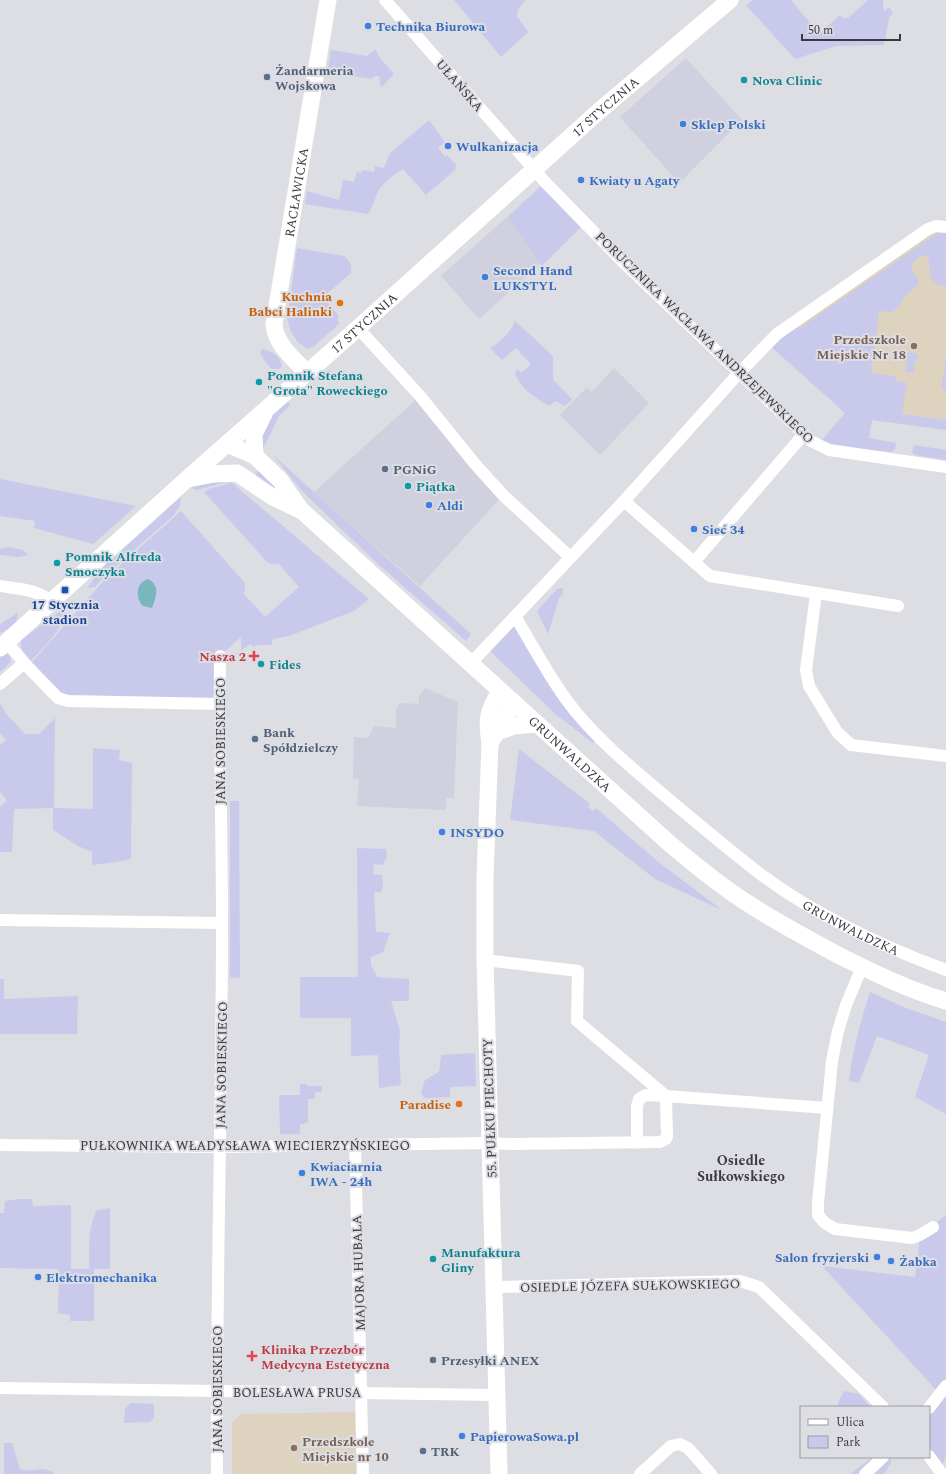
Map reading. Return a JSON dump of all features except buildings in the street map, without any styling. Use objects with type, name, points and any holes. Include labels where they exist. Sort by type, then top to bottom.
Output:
[{"type":"street","name":"RACŁAWICKA","points":[[307,373],[280,343],[275,334],[274,324],[328,0]]},
{"type":"street","name":"UŁAŃSKA","points":[[385,0],[534,170]]},
{"type":"street","name":"17 STYCZNIA","points":[[3,645],[608,104],[730,0]]},
{"type":"street","name":"PORUCZNIKA WACŁAWA ANDRZEJEWSKIEGO","points":[[534,170],[626,265],[811,441],[829,450],[946,467]]},
{"type":"street","points":[[470,664],[624,501],[739,374],[778,334],[928,229],[936,226],[946,227]]},
{"type":"street","points":[[358,328],[420,396],[475,464],[503,495],[570,557]]},
{"type":"street","points":[[255,456],[254,434],[266,409]]},
{"type":"street","points":[[694,562],[804,434]]},
{"type":"street","points":[[187,479],[214,474],[237,473],[227,444]]},
{"type":"street","name":"GRUNWALDZKA","points":[[227,444],[255,456],[280,480],[301,510],[536,724],[701,870],[752,906],[816,944],[911,989],[946,1001]]},
{"type":"street","name":"GRUNWALDZKA","points":[[237,473],[271,496],[301,510]]},
{"type":"street","points":[[624,501],[710,576],[898,606]]},
{"type":"street","points":[[0,586],[38,593],[45,596],[51,602]]},
{"type":"street","points":[[816,594],[806,670],[809,686],[837,732],[851,745],[946,756]]},
{"type":"street","name":"GRUNWALDZKA","points":[[515,616],[563,695],[590,727],[632,768],[719,842],[759,873],[803,902],[869,938],[946,970]]},
{"type":"street","points":[[3,645],[24,663],[58,698],[68,701],[219,704]]},
{"type":"street","name":"JANA SOBIESKIEGO","points":[[217,1474],[222,923],[219,704],[220,656]]},
{"type":"street","points":[[0,684],[24,663]]},
{"type":"street","name":"55. PUŁKU PIECHOTY","points":[[499,1474],[485,960],[485,879],[493,737],[487,726],[490,710],[506,696]]},
{"type":"street","points":[[493,737],[514,726],[536,724]]},
{"type":"street","points":[[0,920],[222,923]]},
{"type":"street","points":[[485,960],[578,972],[577,1021],[666,1096]]},
{"type":"street","points":[[862,967],[846,1005],[838,1031],[832,1061],[818,1215],[825,1223],[835,1229],[912,1238],[933,1227]]},
{"type":"street","points":[[638,1143],[637,1106],[639,1098],[646,1095],[827,1108]]},
{"type":"street","name":"PUŁKOWNIKA WŁADYSŁAWA WIECIERZYŃSKIEGO","points":[[0,1145],[220,1147],[355,1144],[660,1142],[666,1139],[668,1132],[666,1096]]},
{"type":"street","name":"MAJORA HUBALA","points":[[355,1144],[363,1474]]},
{"type":"street","name":"OSIEDLE JÓZEFA SUŁKOWSKIEGO","points":[[495,1286],[740,1281],[759,1287],[883,1406]]},
{"type":"street","points":[[930,1407],[946,1386]]},
{"type":"street","name":"BOLESŁAWA PRUSA","points":[[0,1388],[498,1395]]},
{"type":"street","points":[[640,1474],[671,1446],[677,1444],[688,1448],[711,1474]]},
{"type":"street","points":[[930,1457],[942,1474]]},
{"type":"street","points":[[865,1474],[882,1458]]},
{"type":"shaded area","points":[[686,58],[742,120],[679,183],[620,117]]},
{"type":"shaded area","points":[[526,200],[519,229],[542,262],[479,319],[441,276]]},
{"type":"shaded area","points":[[946,227],[946,420],[889,412],[794,323],[928,229]]},
{"type":"shaded area","points":[[614,368],[649,403],[600,455],[560,415],[587,387],[592,392]]},
{"type":"shaded area","points":[[420,396],[503,495],[420,586],[314,492]]},
{"type":"shaded area","points":[[148,579],[155,585],[156,588],[156,596],[152,608],[143,606],[140,603],[138,595],[141,583]]},
{"type":"shaded area","points":[[425,688],[458,702],[454,798],[446,798],[446,810],[357,806],[359,779],[353,778],[354,737],[368,738],[374,726],[396,728],[396,710],[400,703],[419,704],[419,696]]},
{"type":"shaded area","name":"Przedszkole Miejskie nr 10","points":[[355,1412],[356,1474],[232,1474],[232,1423],[241,1414]]},
{"type":"green space","points":[[454,0],[526,0],[518,9],[517,16],[528,32],[501,57]]},
{"type":"green space","points":[[753,0],[791,0],[819,34],[840,15],[843,18],[848,18],[868,0],[883,0],[884,11],[889,7],[893,13],[889,18],[884,45],[836,46],[795,59],[746,5]]},
{"type":"green space","points":[[375,49],[380,58],[394,74],[381,88],[379,76],[372,77],[373,79],[350,76],[351,72],[339,70],[338,75],[327,74],[331,50],[367,56]]},
{"type":"green space","points":[[429,120],[445,142],[438,148],[445,157],[447,155],[456,165],[455,170],[426,195],[403,169],[390,178],[381,187],[368,214],[305,204],[307,191],[339,200],[343,180],[354,182],[357,172],[361,173],[362,170],[374,172],[375,166],[384,168],[390,153]]},
{"type":"green space","points":[[545,182],[585,223],[542,266],[508,217]]},
{"type":"green space","points":[[940,231],[946,232],[946,286],[939,285],[932,280],[928,257],[923,256],[915,260],[912,265],[912,270],[919,283],[904,297],[900,306],[892,312],[879,311],[871,373],[896,376],[896,381],[907,383],[902,414],[946,420],[946,430],[872,420],[869,438],[896,443],[895,449],[891,452],[832,445],[822,440],[845,413],[768,344],[794,323],[800,328]]},
{"type":"green space","points":[[297,248],[344,256],[351,264],[351,273],[323,297],[339,316],[337,320],[340,323],[313,347],[307,349],[298,342],[291,332],[287,319]]},
{"type":"green space","points":[[515,321],[551,354],[553,358],[553,380],[572,399],[565,406],[555,401],[549,406],[539,400],[521,384],[517,379],[515,373],[516,371],[519,370],[521,373],[531,364],[516,348],[502,360],[490,348],[505,336]]},
{"type":"green space","points":[[261,349],[272,352],[277,356],[282,366],[280,369],[272,369],[270,367],[262,357]]},
{"type":"green space","points":[[908,352],[918,354],[918,360],[915,360],[914,373],[905,372]]},
{"type":"green space","points":[[946,358],[946,394],[942,387],[942,383]]},
{"type":"green space","points":[[288,402],[290,405],[279,416],[263,449],[261,435],[271,417]]},
{"type":"green space","points":[[914,445],[946,450],[946,460],[915,455],[912,452]]},
{"type":"green space","points":[[273,455],[471,634],[466,641],[379,565],[302,491]]},
{"type":"green space","points":[[260,470],[291,503],[255,474]]},
{"type":"green space","points":[[0,479],[136,506],[93,544],[34,528],[35,521],[0,516]]},
{"type":"green space","points":[[230,481],[197,490],[191,488],[198,484]]},
{"type":"green space","points":[[231,482],[369,599],[354,611],[289,636],[273,639],[271,645],[258,645],[253,647],[250,644],[241,651],[241,637],[220,656],[219,704],[68,701],[28,667],[107,577],[181,511],[245,583],[245,591],[243,593],[265,617],[299,587],[278,563],[276,565],[267,562],[204,492]]},
{"type":"green space","points":[[181,497],[180,506],[174,515],[106,575],[95,587],[87,588],[105,565]]},
{"type":"green space","points":[[9,547],[23,550],[28,555],[19,557],[0,555],[0,549]]},
{"type":"green space","points":[[563,588],[563,593],[559,598],[548,634],[537,611],[557,589]]},
{"type":"green space","points":[[63,609],[63,616],[58,630],[31,661],[21,648],[21,640]]},
{"type":"green space","points":[[18,613],[15,623],[10,628],[0,633],[0,624]]},
{"type":"green space","points":[[515,616],[599,736],[593,743],[555,714],[486,647]]},
{"type":"green space","points":[[4,654],[10,656],[11,662],[0,672],[0,657]]},
{"type":"green space","points":[[0,703],[7,715],[25,734],[39,734],[55,718],[54,808],[93,809],[93,748],[120,750],[119,760],[132,763],[131,859],[92,865],[92,852],[78,846],[53,830],[53,808],[14,809],[12,852],[0,852],[0,807],[7,800],[0,792],[0,745],[6,740],[0,733]]},
{"type":"green space","points":[[519,749],[590,804],[588,807],[593,811],[596,808],[657,861],[722,910],[655,879],[594,831],[510,820]]},
{"type":"green space","points":[[230,801],[239,801],[240,978],[230,977]]},
{"type":"green space","points":[[357,848],[386,849],[387,857],[383,865],[374,864],[373,874],[382,875],[383,886],[381,892],[374,892],[376,932],[390,933],[383,952],[371,957],[371,965],[377,977],[409,979],[409,1001],[391,1001],[400,1031],[399,1046],[401,1085],[379,1088],[378,1055],[351,1056],[351,1018],[300,1018],[300,977],[358,977]]},
{"type":"green space","points":[[0,979],[4,979],[4,999],[78,996],[77,1034],[0,1034]]},
{"type":"green space","points":[[870,992],[906,1008],[946,1022],[946,1114],[915,1097],[929,1055],[877,1036],[859,1083],[849,1081],[857,1036]]},
{"type":"green space","points":[[475,1053],[476,1086],[450,1087],[450,1097],[424,1098],[421,1093],[425,1080],[439,1072],[441,1055]]},
{"type":"green space","points":[[300,1084],[307,1084],[307,1086],[322,1086],[322,1092],[315,1092],[315,1099],[308,1099],[308,1122],[300,1125],[300,1134],[280,1134],[279,1095],[300,1095]]},
{"type":"green space","points":[[32,1199],[33,1206],[71,1205],[71,1269],[89,1269],[90,1231],[94,1217],[97,1210],[110,1208],[110,1269],[94,1269],[94,1321],[70,1321],[70,1315],[58,1313],[59,1269],[0,1268],[0,1213],[4,1213],[5,1201]]},
{"type":"green space","points":[[946,1215],[946,1456],[940,1471],[930,1458],[930,1407],[940,1394],[822,1266],[915,1277],[920,1235]]},
{"type":"green space","points":[[844,1391],[859,1394],[869,1406],[838,1406]]},
{"type":"green space","points":[[130,1403],[154,1404],[154,1418],[150,1422],[124,1423],[125,1409]]},
{"type":"green space","points":[[4,1443],[12,1443],[20,1469],[42,1469],[55,1474],[4,1474]]},
{"type":"green space","points":[[872,1458],[891,1458],[891,1463],[884,1474],[850,1474]]},
{"type":"place","name":"Technika Biurowa","points":[[368,26]]},
{"type":"place","name":"Żandarmeria Wojskowa","points":[[267,77]]},
{"type":"place","name":"Nova Clinic","points":[[744,80]]},
{"type":"place","name":"Sklep Polski","points":[[683,124]]},
{"type":"place","name":"Wulkanizacja","points":[[448,146]]},
{"type":"place","name":"Kwiaty u Agaty","points":[[581,180]]},
{"type":"place","name":"Second Hand LUKSTYL","points":[[485,277]]},
{"type":"place","name":"Kuchnia Babci Halinki","points":[[340,303]]},
{"type":"place","name":"Przedszkole Miejskie Nr 18","points":[[914,346]]},
{"type":"place","name":"Pomnik Stefana \"Grota\" Roweckiego","points":[[259,382]]},
{"type":"place","name":"PGNiG","points":[[385,469]]},
{"type":"place","name":"Piątka","points":[[408,486]]},
{"type":"place","name":"Aldi","points":[[429,505]]},
{"type":"place","name":"Sieć 34","points":[[694,529]]},
{"type":"place","name":"Pomnik Alfreda Smoczyka","points":[[57,563]]},
{"type":"place","name":"17 Stycznia stadion","points":[[65,590]]},
{"type":"place","name":"Nasza 2","points":[[254,656]]},
{"type":"place","name":"Fides","points":[[261,664]]},
{"type":"place","name":"Bank Spółdzielczy","points":[[255,739]]},
{"type":"place","name":"INSYDO","points":[[442,832]]},
{"type":"place","name":"Paradise","points":[[459,1104]]},
{"type":"place","name":"Kwiaciarnia IWA - 24h","points":[[302,1173]]},
{"type":"place","name":"Salon fryzjerski","points":[[877,1257]]},
{"type":"place","name":"Manufaktura Gliny","points":[[433,1259]]},
{"type":"place","name":"Żabka","points":[[891,1261]]},
{"type":"place","name":"Elektromechanika","points":[[38,1277]]},
{"type":"place","name":"Klinika Przezbór Medycyna Estetyczna","points":[[252,1356]]},
{"type":"place","name":"Przesyłki ANEX","points":[[433,1360]]},
{"type":"place","name":"PapierowaSowa.pl","points":[[462,1436]]},
{"type":"place","name":"Przedszkole Miejskie nr 10","points":[[294,1448]]},
{"type":"place","name":"TRK","points":[[423,1451]]},
{"type":"district","name":"Osiedle Sułkowskiego","points":[[741,1168]]}]
